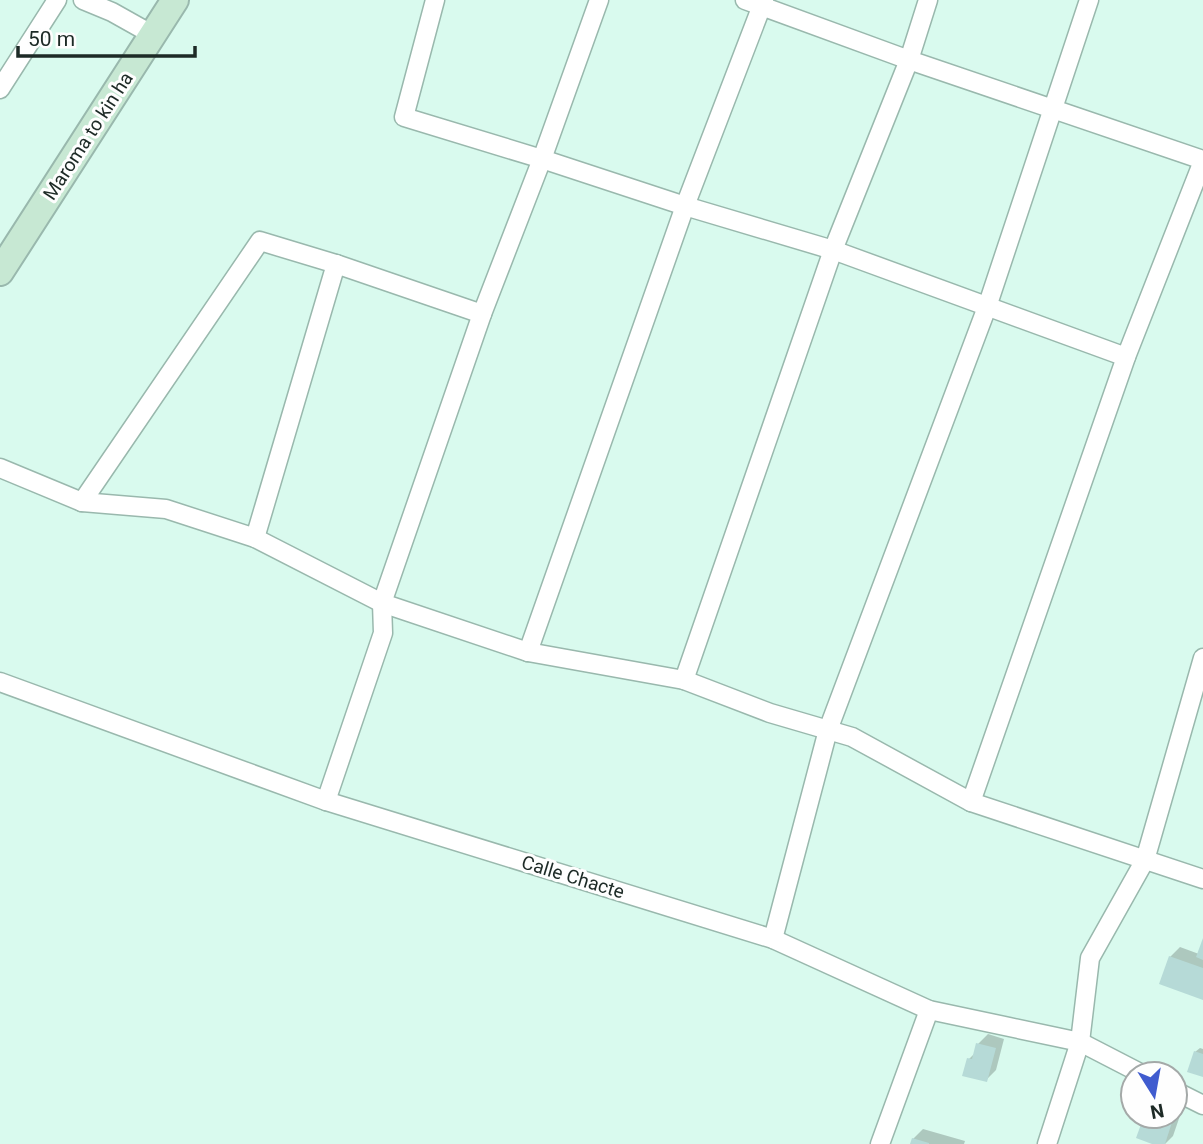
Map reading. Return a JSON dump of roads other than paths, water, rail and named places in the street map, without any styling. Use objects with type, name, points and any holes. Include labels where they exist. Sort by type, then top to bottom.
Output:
[{"type":"street","points":[[0,89],[57,0]]},
{"type":"street","points":[[83,0],[112,12],[153,35]]},
{"type":"street","name":"Maroma to kin ha","points":[[0,272],[175,0]]},
{"type":"street","points":[[435,0],[404,117],[833,250],[1126,356]]},
{"type":"street","points":[[326,801],[383,633],[382,603],[482,314],[542,159],[599,0]]},
{"type":"street","points":[[744,0],[763,3],[909,60],[1203,161],[1126,356],[971,802]]},
{"type":"street","points":[[684,680],[833,250],[909,60],[928,0]]},
{"type":"street","points":[[773,939],[828,730],[987,307],[1089,0]]},
{"type":"street","points":[[528,652],[685,206],[763,3]]},
{"type":"street","points":[[82,502],[260,241],[337,264],[482,314]]},
{"type":"street","points":[[255,538],[337,264]]},
{"type":"street","points":[[0,468],[82,502],[166,509],[255,538],[382,603],[528,652],[684,680],[770,713],[852,737],[971,802],[1203,879]]},
{"type":"street","points":[[1047,1144],[1080,1042],[1090,958],[1145,860],[1203,658]]},
{"type":"street","name":"Calle Chacte","points":[[0,682],[326,801],[773,939],[929,1010],[1080,1042],[1119,1062]]},
{"type":"street","points":[[880,1144],[929,1010]]}]
